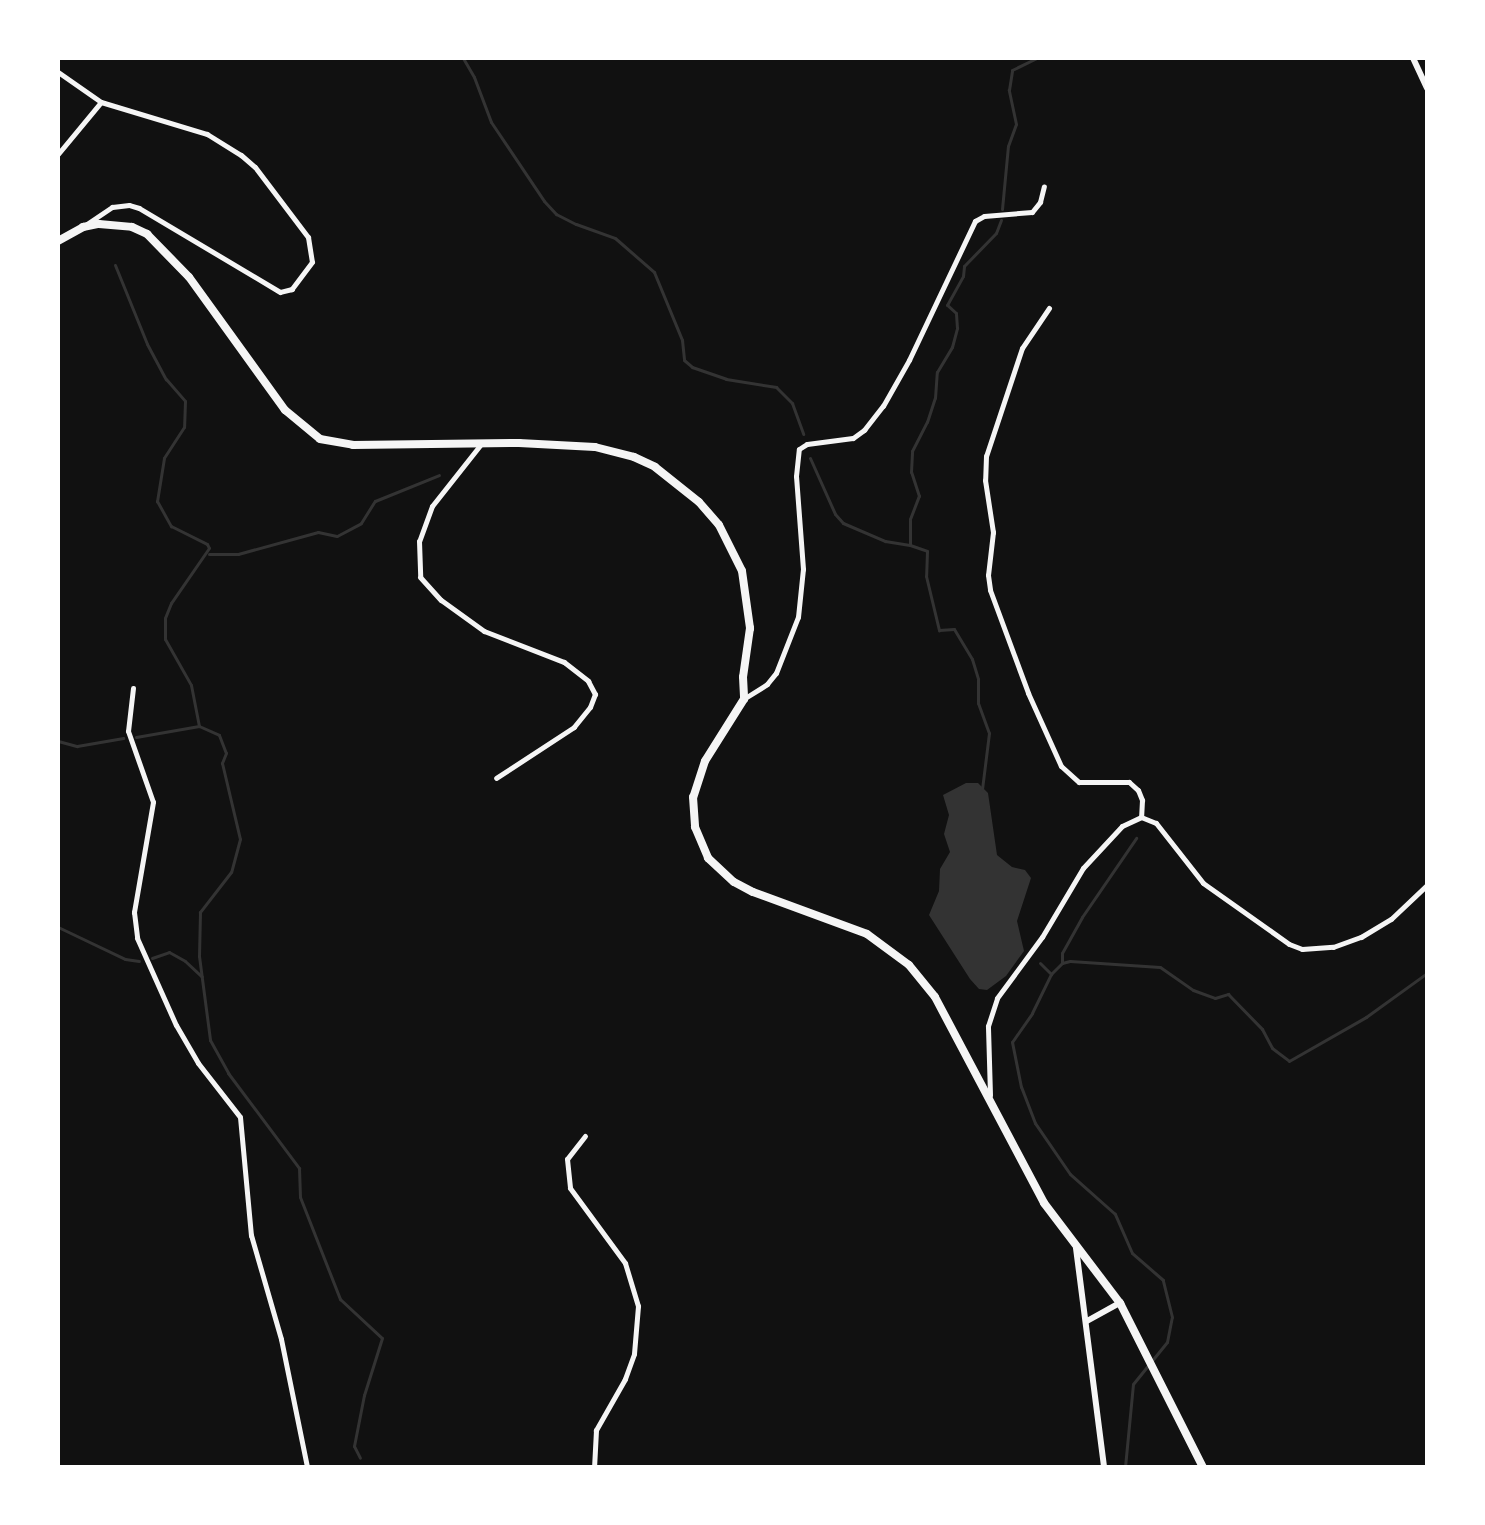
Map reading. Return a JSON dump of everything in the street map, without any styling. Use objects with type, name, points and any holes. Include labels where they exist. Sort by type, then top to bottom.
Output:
[{"type":"main road","points":[[58,241],[83,227],[114,224],[132,227],[166,250],[285,410],[320,439],[353,445],[566,445],[614,451],[655,467],[699,502],[719,525],[742,571],[750,628],[743,677],[744,699],[705,761],[693,797],[695,827],[708,858],[734,882],[843,922],[888,947],[909,965],[935,997],[990,1095],[1044,1203],[1120,1303],[1203,1467]]},
{"type":"street","points":[[1413,58],[1427,88]]},
{"type":"street","points":[[58,72],[101,102],[207,134],[241,155],[255,167],[308,237],[312,262],[292,289],[280,292],[139,208],[129,205],[112,207],[83,227]]},
{"type":"street","points":[[58,154],[101,102]]},
{"type":"street","points":[[744,699],[767,684],[776,673],[798,617],[803,580],[796,476],[799,449],[807,444],[853,438],[864,430],[883,406],[909,360],[975,221],[984,216],[1032,212],[1040,202],[1044,186]]},
{"type":"street","points":[[1049,308],[1022,348],[986,456],[985,480],[993,532],[988,575],[990,590],[1028,693],[1061,766],[1079,782],[1129,782],[1138,790],[1142,800],[1141,817]]},
{"type":"street","points":[[482,444],[444,487],[423,524],[417,555],[420,577],[441,600],[484,631],[564,662],[588,681],[595,694],[590,707],[574,727],[496,778]]},
{"type":"street","points":[[133,688],[128,731],[153,802],[134,912],[137,938],[176,1025],[198,1063],[240,1117],[251,1235],[281,1339],[307,1467]]},
{"type":"street","points":[[990,1095],[988,1026],[997,998],[1042,937],[1083,868],[1122,826],[1141,817],[1156,823],[1203,883],[1289,944],[1302,949],[1333,947],[1361,937],[1391,919],[1427,885]]},
{"type":"street","points":[[585,1136],[567,1159],[570,1188],[625,1263],[633,1284],[638,1319],[636,1343],[625,1379],[596,1430],[594,1467]]},
{"type":"street","points":[[1076,1245],[1104,1467]]},
{"type":"street","points":[[1087,1321],[1120,1303]]},
{"type":"shaded area","points":[[966,783],[978,783],[988,793],[997,855],[1012,867],[1025,870],[1031,878],[1017,921],[1024,951],[1006,976],[987,990],[979,989],[970,979],[929,915],[939,891],[940,869],[950,852],[944,834],[949,815],[943,795]]},
{"type":"waterway","points":[[463,58],[474,77],[491,122],[544,201],[556,214],[615,238],[654,272],[682,340],[684,360],[692,367],[726,379],[776,387],[792,403],[803,434]]},
{"type":"waterway","points":[[1002,209],[1008,146],[1016,124],[1009,90],[1012,70],[1037,58]]},
{"type":"waterway","points":[[910,545],[910,519],[919,496],[911,472],[912,451],[927,422],[935,398],[937,372],[952,347],[957,328],[956,313],[947,305],[963,276],[964,266],[996,233],[1001,220]]},
{"type":"waterway","points":[[115,265],[147,344],[166,379],[185,401],[184,427],[164,458],[157,501],[171,526],[207,544],[209,548],[171,603],[165,618],[165,639],[191,685],[199,726]]},
{"type":"waterway","points":[[810,458],[835,514],[843,523],[885,541],[927,551],[926,576],[939,630],[954,629],[972,659],[978,679],[978,703],[989,733],[982,789]]},
{"type":"waterway","points":[[209,554],[238,554],[318,532],[337,536],[361,523],[375,501],[439,475]]},
{"type":"waterway","points":[[136,737],[199,726],[219,735],[226,753],[222,763],[240,839],[231,872],[200,912],[199,956],[210,1040],[228,1073],[299,1168],[300,1197],[340,1299],[382,1338],[364,1395],[354,1446],[360,1458]]},
{"type":"waterway","points":[[58,741],[77,746],[123,738]]},
{"type":"waterway","points":[[1062,963],[1062,953],[1082,917],[1136,838]]},
{"type":"waterway","points":[[58,927],[125,959],[139,961]]},
{"type":"waterway","points":[[152,958],[169,952],[185,961],[202,977]]},
{"type":"waterway","points":[[1125,1467],[1133,1384],[1167,1342],[1172,1317],[1163,1280],[1132,1253],[1115,1214],[1070,1174],[1035,1123],[1021,1087],[1012,1042],[1032,1013],[1051,974],[1062,963],[1070,961],[1160,967],[1193,990],[1215,998],[1228,994],[1262,1029],[1272,1048],[1289,1061],[1366,1017],[1427,973]]},
{"type":"waterway","points":[[1040,963],[1051,974]]}]
